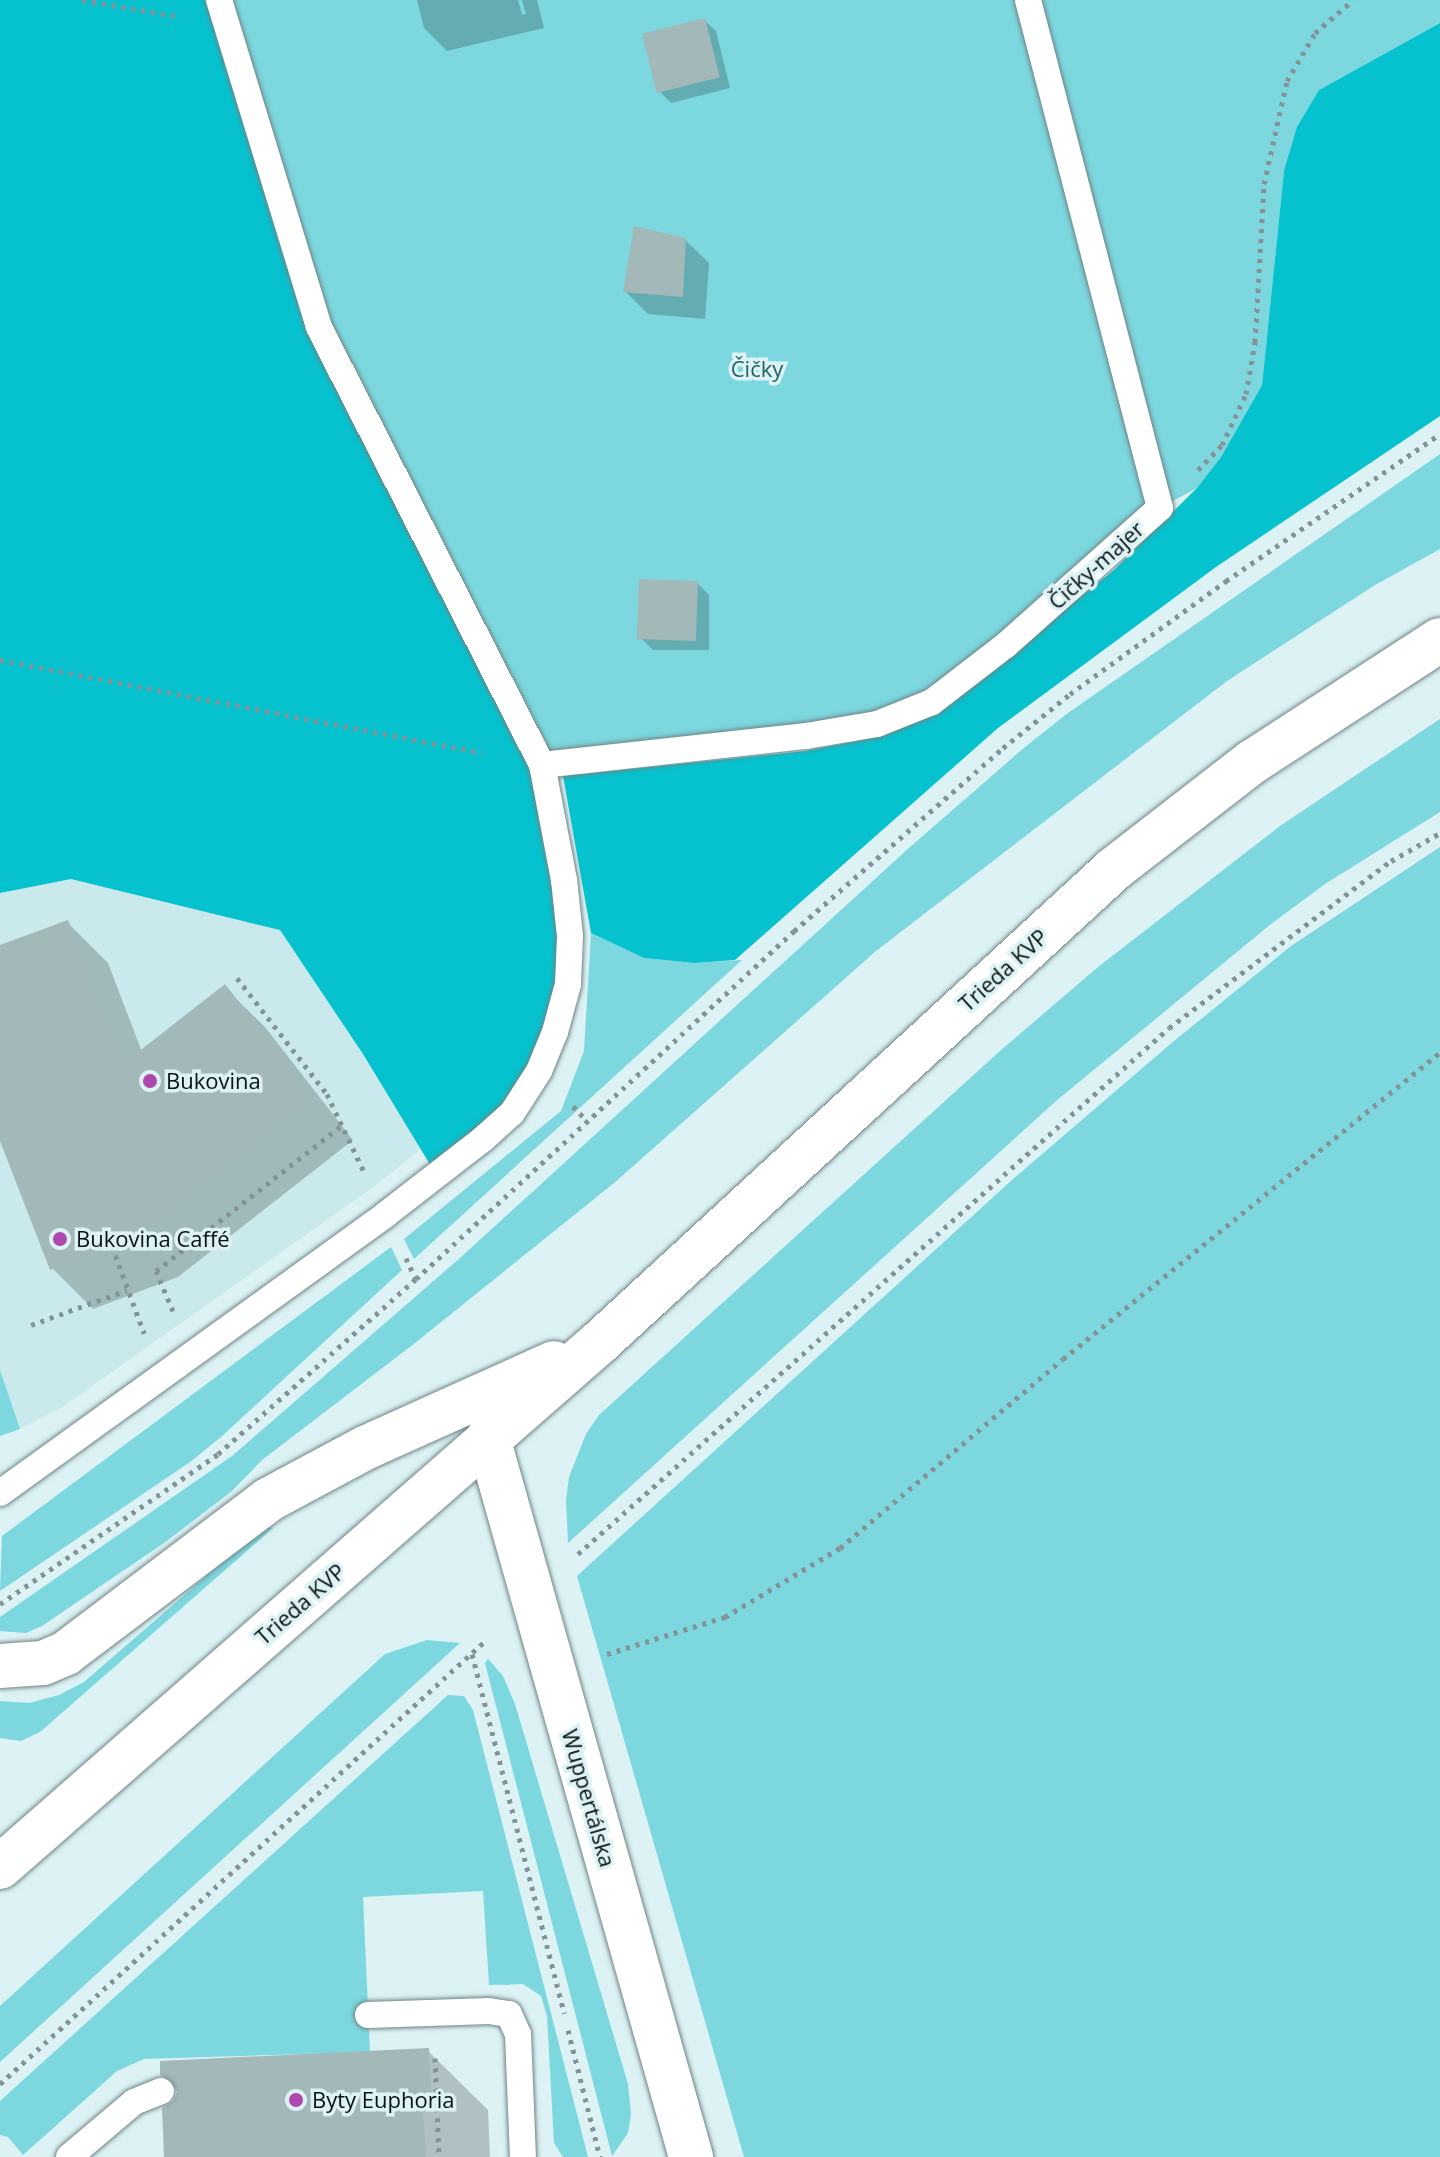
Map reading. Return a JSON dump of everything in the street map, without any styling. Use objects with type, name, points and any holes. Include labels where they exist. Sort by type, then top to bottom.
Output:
[{"type":"street","name":"Trieda KVP","points":[[4,1854],[600,1342],[1114,869],[1252,762],[1440,640]]},
{"type":"street","name":"Trieda KVP","points":[[0,1666],[43,1663],[66,1653],[268,1500],[365,1448],[600,1342]]},
{"type":"street","name":"Wuppertálska","points":[[488,1438],[691,2157]]},
{"type":"lane","name":"Čičky-majer","points":[[542,765],[806,736],[877,724],[932,702],[1006,645],[1160,508],[1028,0]]},
{"type":"lane","points":[[0,1493],[385,1215],[512,1113],[539,1071],[555,1032],[568,984],[570,936],[564,880],[542,765],[319,327],[222,12]]},
{"type":"lane","points":[[368,2015],[501,2011],[515,2022],[523,2157]]},
{"type":"lane","points":[[69,2157],[134,2102],[161,2091]]},
{"type":"path","points":[[82,0],[222,12]]},
{"type":"path","points":[[1160,508],[1222,445],[1246,394],[1255,342],[1264,184],[1274,128],[1287,81],[1315,33],[1353,0]]},
{"type":"path","points":[[0,1604],[218,1454],[416,1279],[794,931],[1003,748],[1070,694],[1214,590],[1440,434]]},
{"type":"path","points":[[0,660],[542,765]]},
{"type":"path","points":[[0,2084],[531,1596],[1169,1028],[1391,861],[1440,833]]},
{"type":"path","points":[[237,978],[327,1094],[416,1279]]},
{"type":"path","points":[[554,1673],[725,1617],[840,1548],[1063,1359],[1440,1053]]},
{"type":"path","points":[[176,1320],[156,1271],[342,1125]]},
{"type":"path","points":[[112,1246],[137,1315]]},
{"type":"path","points":[[31,1325],[127,1290]]},
{"type":"path","points":[[472,1653],[600,2157]]},
{"type":"path","points":[[433,2013],[439,2157]]},
{"type":"shaded area","points":[[0,0],[219,0],[319,327],[542,765],[570,936],[539,1071],[437,1176],[363,1054],[280,930],[71,879],[0,893]]},
{"type":"shaded area","points":[[1440,23],[1440,416],[1216,567],[998,728],[735,960],[695,963],[644,958],[591,933],[563,776],[805,751],[883,736],[937,713],[1114,570],[1197,488],[1221,457],[1262,385],[1284,171],[1297,127],[1319,90]]},
{"type":"shaded area","points":[[70,879],[280,930],[363,1054],[421,1149],[372,1188],[61,1408],[20,1429],[0,1370],[0,893]]},
{"type":"green space","name":"Čičky","points":[[219,0],[1440,0],[1440,23],[1319,90],[1284,171],[1262,385],[1221,457],[1197,488],[1160,508],[1006,645],[877,724],[542,765],[319,327]]},
{"type":"green space","points":[[1440,454],[1440,549],[1375,585],[1227,681],[876,951],[614,1183],[415,1343],[262,1460],[232,1491],[164,1543],[42,1626],[26,1633],[0,1631],[0,1617],[232,1456],[460,1258],[910,847],[1025,747],[1068,713]]},
{"type":"green space","points":[[1440,719],[1440,812],[1325,884],[1271,924],[1056,1101],[568,1543],[566,1500],[569,1477],[586,1434],[599,1415],[1000,1051],[1098,967],[1280,826]]},
{"type":"green space","points":[[1440,847],[1440,2157],[744,2157],[577,1576],[1012,1180],[1174,1041],[1291,946]]},
{"type":"green space","points":[[591,933],[644,958],[695,963],[742,960],[414,1259],[404,1239],[561,1111],[584,1051]]},
{"type":"green space","points":[[391,1247],[402,1270],[221,1437],[190,1462],[0,1591],[2,1536]]},
{"type":"green space","points":[[0,1370],[20,1429],[0,1436]]},
{"type":"green space","points":[[264,1526],[273,1528],[40,1732],[21,1741],[0,1738],[0,1701],[29,1703],[59,1695],[84,1682]]},
{"type":"green space","points":[[427,1640],[460,1643],[0,2062],[0,2006],[385,1654]]},
{"type":"green space","points":[[488,1659],[503,1676],[515,1704],[628,2084],[631,2114],[628,2133],[612,2156],[485,1663]]},
{"type":"green space","points":[[448,1695],[464,1696],[473,1710],[588,2157],[563,2157],[554,2143],[547,2016],[541,1996],[523,1984],[489,1985],[483,1891],[363,1897],[370,2052],[144,2059],[117,2071],[23,2155],[8,2137],[0,2135],[0,2101]]},
{"type":"building","points":[[705,18],[720,77],[657,93],[642,34]]},
{"type":"building","points":[[634,226],[686,238],[683,297],[623,292]]},
{"type":"building","points":[[639,579],[698,581],[696,641],[637,639]]},
{"type":"building","name":"Bukovina","points":[[68,920],[123,1064],[225,984],[314,1098],[137,1237],[50,1270],[0,1141],[0,945]]},
{"type":"building","name":"Byty Euphoria","points":[[429,2048],[432,2109],[423,2109],[426,2157],[164,2157],[162,2108],[173,2101],[177,2092],[171,2079],[160,2075],[160,2061]]},
{"type":"place","name":"Bukovina","points":[[150,1081]]},
{"type":"place","name":"Bukovina Caffé","points":[[60,1239]]},
{"type":"place","name":"Byty Euphoria","points":[[296,2100]]}]
